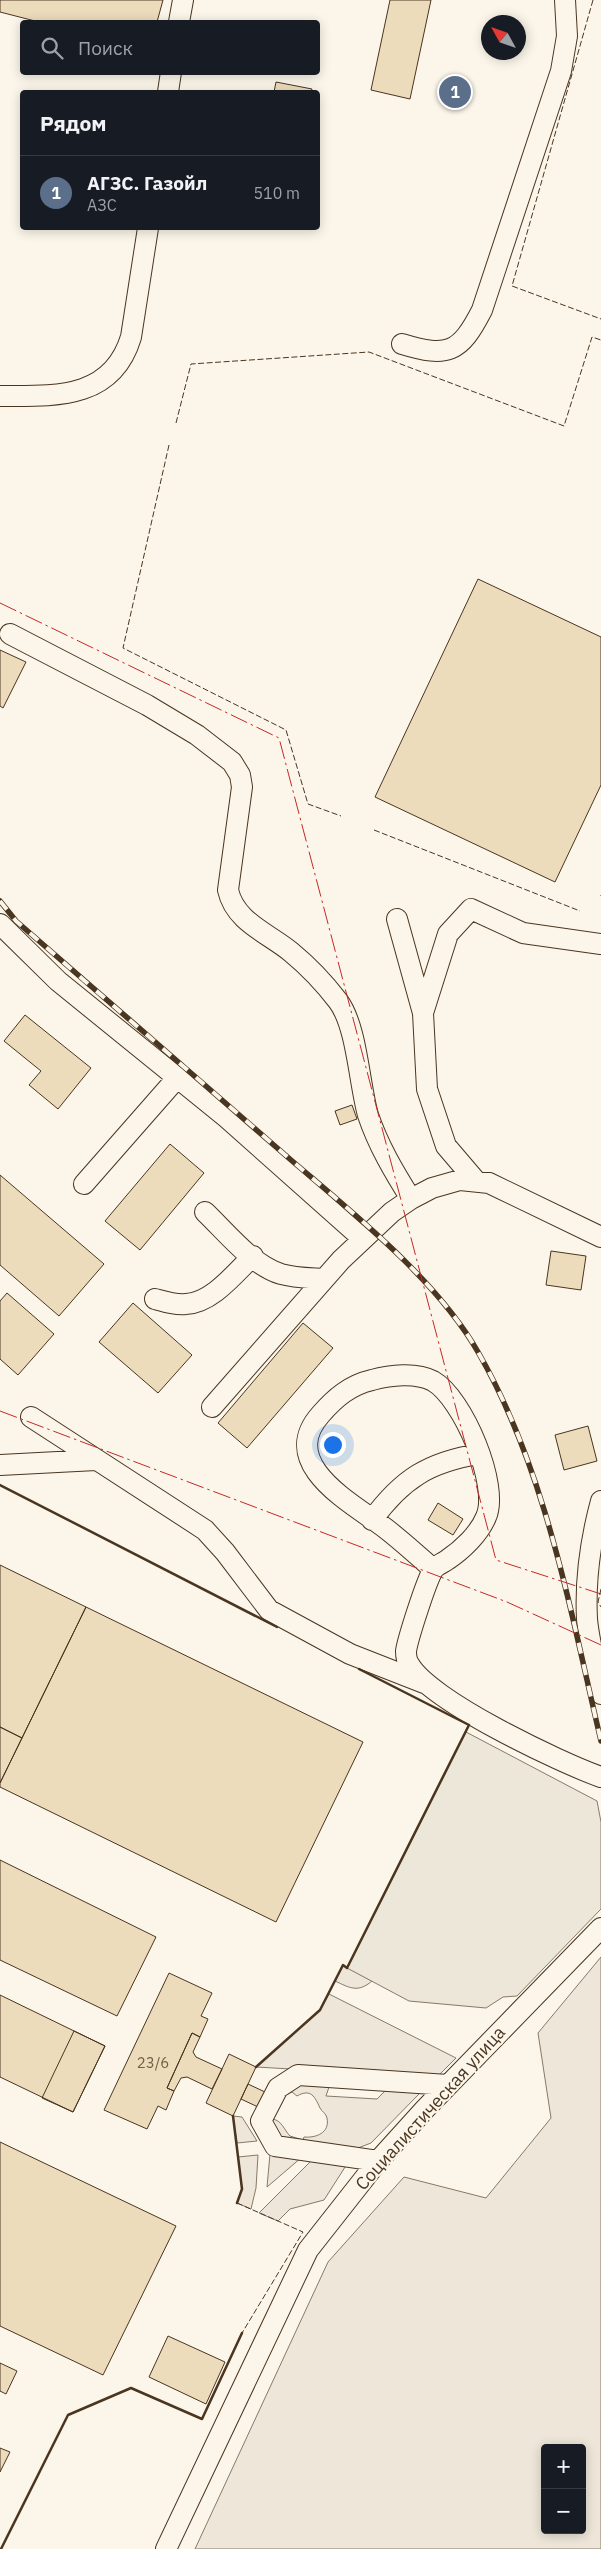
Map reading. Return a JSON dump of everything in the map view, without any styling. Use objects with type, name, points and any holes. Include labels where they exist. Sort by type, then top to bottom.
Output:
[{"type":"street","points":[[179,20],[183,0]]},
{"type":"street","points":[[402,344],[437,353],[448,350],[465,338],[482,310],[562,71],[567,36],[565,0]]},
{"type":"street","points":[[168,90],[171,75]]},
{"type":"street","points":[[0,396],[75,391],[94,386],[110,375],[127,351],[131,337],[148,230]]},
{"type":"street","points":[[10,634],[147,705],[197,735],[232,762],[240,775],[242,787],[228,890],[231,902],[238,913],[249,923],[292,953],[340,1003],[353,1041],[368,1114],[385,1156],[411,1199]]},
{"type":"street","points":[[423,1012],[448,934],[471,909],[522,933],[601,944]]},
{"type":"street","points":[[397,919],[423,1012],[427,1089],[446,1146],[475,1180]]},
{"type":"street","points":[[0,924],[58,981],[319,1198],[363,1239]]},
{"type":"street","points":[[84,1184],[177,1078]]},
{"type":"street","points":[[212,1407],[324,1279],[363,1239],[411,1199],[446,1182],[475,1180],[489,1183],[601,1236]]},
{"type":"street","points":[[205,1212],[253,1256],[283,1274],[324,1279]]},
{"type":"street","points":[[155,1300],[182,1304],[201,1300],[215,1292],[253,1256]]},
{"type":"street","points":[[428,1684],[409,1664],[406,1654],[433,1569],[463,1548],[486,1518],[488,1497],[479,1454],[463,1414],[448,1393],[431,1380],[412,1376],[383,1377],[348,1389],[338,1396],[310,1429],[307,1438],[308,1454],[317,1473],[326,1483],[361,1514],[372,1520],[433,1569]]},
{"type":"street","points":[[32,1417],[205,1530],[225,1552],[260,1601],[280,1618],[350,1654],[428,1684],[488,1724],[601,1777]]},
{"type":"street","points":[[372,1520],[399,1488],[419,1472],[444,1462],[479,1454]]},
{"type":"street","points":[[0,1464],[96,1460]]},
{"type":"street","points":[[601,1501],[594,1530],[587,1601],[588,1621],[601,1694]]},
{"type":"street","name":"Социалистическая улица","points":[[166,2549],[308,2250],[378,2161],[448,2085],[601,1928]]},
{"type":"street","points":[[378,2161],[275,2146],[261,2121],[278,2088],[298,2075],[448,2085]]},
{"type":"shaded area","points":[[466,1732],[597,1801],[601,1822],[601,1909],[517,1996],[503,1997],[486,2008],[409,2001],[347,1968]]},
{"type":"shaded area","points":[[601,1957],[601,2549],[195,2549],[328,2262],[404,2177],[486,2198],[551,2118],[538,2033]]},
{"type":"shaded area","points":[[343,1965],[372,1981],[362,1987],[354,1988],[335,1981]]},
{"type":"shaded area","points":[[329,1994],[456,2058],[438,2076],[431,2077],[256,2067],[320,2010]]},
{"type":"shaded area","points":[[294,2084],[330,2084],[326,2096],[377,2099],[388,2088],[419,2090],[419,2094],[371,2143],[358,2148],[283,2140],[274,2130],[272,2119],[281,2123],[290,2136],[303,2140],[304,2137],[313,2137],[321,2134],[327,2123],[326,2115],[312,2095],[306,2093],[297,2096],[292,2092],[288,2094],[286,2090]]},
{"type":"shaded area","points":[[233,2116],[242,2117],[257,2141],[237,2143]]},
{"type":"shaded area","points":[[270,2154],[302,2157],[267,2187]]},
{"type":"shaded area","points":[[258,2155],[256,2188],[251,2209],[237,2203],[242,2189],[238,2157]]},
{"type":"shaded area","points":[[313,2159],[347,2164],[324,2200],[290,2209],[278,2221],[259,2213]]},
{"type":"building","points":[[0,0],[163,0],[158,20],[31,20],[0,12]]},
{"type":"building","points":[[390,0],[431,0],[410,99],[371,90]]},
{"type":"building","points":[[276,82],[312,89],[312,90],[274,90]]},
{"type":"building","points":[[478,579],[601,637],[601,785],[555,882],[375,797]]},
{"type":"building","points":[[0,650],[26,662],[3,708],[0,706]]},
{"type":"building","points":[[25,1015],[91,1068],[58,1109],[29,1085],[41,1071],[4,1041]]},
{"type":"building","points":[[352,1105],[357,1119],[340,1125],[335,1111]]},
{"type":"building","points":[[170,1144],[204,1173],[140,1250],[105,1221]]},
{"type":"building","points":[[0,1175],[104,1264],[59,1316],[0,1265]]},
{"type":"building","points":[[551,1251],[586,1256],[581,1290],[546,1285]]},
{"type":"building","points":[[7,1293],[54,1334],[18,1375],[0,1359],[0,1301]]},
{"type":"building","points":[[133,1303],[192,1355],[158,1393],[99,1342]]},
{"type":"building","points":[[303,1323],[333,1348],[247,1448],[218,1423]]},
{"type":"building","points":[[588,1426],[597,1461],[564,1470],[555,1435]]},
{"type":"building","points":[[438,1503],[463,1519],[453,1535],[428,1520]]},
{"type":"building","points":[[0,1565],[86,1607],[22,1738],[0,1727]]},
{"type":"building","points":[[86,1607],[363,1742],[276,1922],[0,1787],[0,1783]]},
{"type":"building","points":[[0,1727],[22,1738],[0,1783]]},
{"type":"building","points":[[0,1860],[156,1937],[117,2016],[0,1960]]},
{"type":"building","points":[[169,1973],[212,1993],[201,2016],[208,2019],[200,2037],[192,2033],[167,2088],[174,2091],[166,2110],[158,2106],[147,2129],[104,2110]]},
{"type":"building","points":[[0,1995],[105,2046],[73,2112],[0,2077]]},
{"type":"building","points":[[74,2031],[105,2046],[73,2112],[42,2098]]},
{"type":"building","points":[[192,2033],[200,2037],[193,2052],[196,2057],[222,2069],[212,2089],[187,2077],[181,2078],[174,2091],[167,2088]]},
{"type":"building","points":[[229,2054],[256,2067],[233,2116],[206,2103]]},
{"type":"building","points":[[248,2084],[265,2092],[258,2107],[241,2099]]},
{"type":"building","points":[[0,2142],[176,2226],[103,2375],[0,2326]]},
{"type":"building","points":[[168,2336],[225,2362],[206,2404],[149,2377]]},
{"type":"building","points":[[0,2363],[17,2371],[6,2394],[0,2391]]},
{"type":"building","points":[[0,2448],[10,2452],[0,2472]]},
{"type":"railway","points":[[0,901],[16,921],[367,1225],[417,1274],[461,1325],[502,1397],[522,1444],[539,1492],[566,1591],[601,1741]]},
{"type":"fence","points":[[593,0],[512,286],[601,319]]},
{"type":"fence","points":[[176,423],[191,364],[369,352],[564,426],[592,337],[601,340]]},
{"type":"fence","points":[[169,445],[123,648],[286,730],[308,804],[341,816]]},
{"type":"fence","points":[[374,830],[580,911]]},
{"type":"fence","points":[[601,1589],[598,1602],[601,1607]]},
{"type":"fence","points":[[237,2203],[303,2232],[242,2333]]},
{"type":"wall","points":[[0,1485],[277,1627]]},
{"type":"wall","points":[[256,2067],[320,2010],[343,1965],[347,1968],[469,1725],[359,1669]]},
{"type":"wall","points":[[233,2116],[242,2189],[237,2203]]},
{"type":"wall","points":[[1,2549],[68,2415],[131,2388],[202,2419],[242,2333]]},
{"type":"power","points":[[0,603],[279,738],[496,1560],[601,1594]]},
{"type":"power","points":[[0,1411],[507,1602],[601,1645]]},
{"type":"place","name":"АГЗС. Газойл","points":[[455,92]]}]
